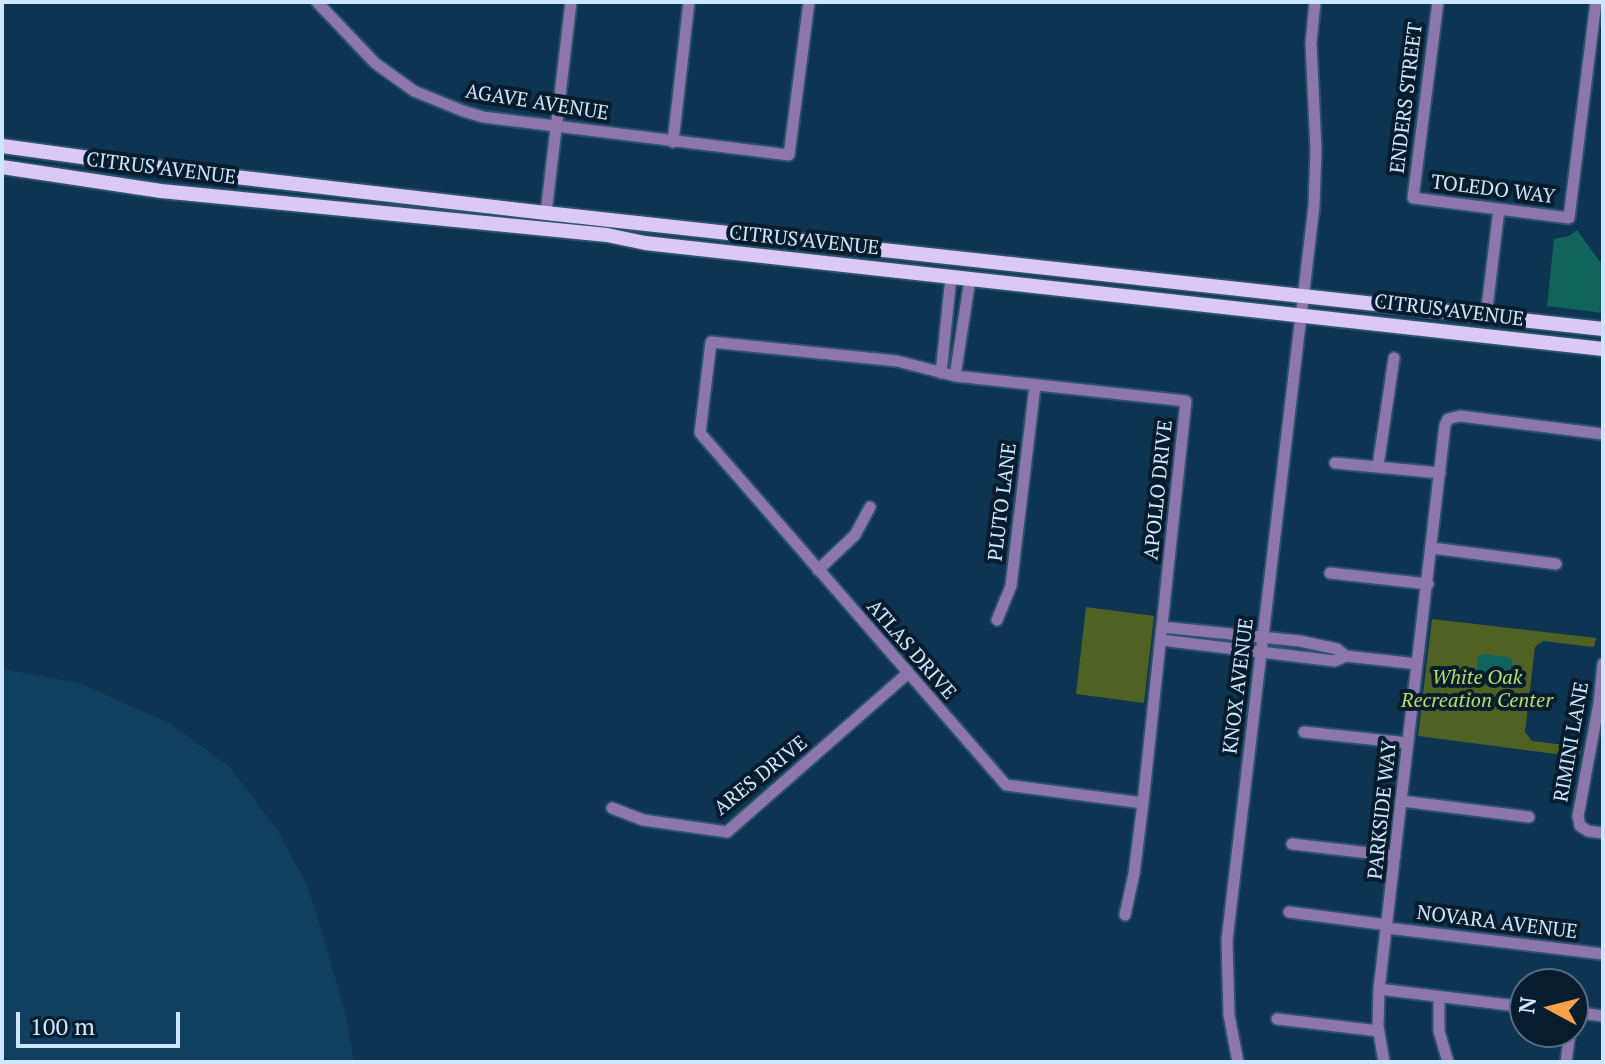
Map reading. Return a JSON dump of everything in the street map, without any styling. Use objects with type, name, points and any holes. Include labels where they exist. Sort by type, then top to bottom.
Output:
[{"type":"main road","name":"CITRUS AVENUE","points":[[2,146],[184,171],[546,213],[1603,329]]},
{"type":"main road","name":"CITRUS AVENUE","points":[[2,167],[161,191],[607,235],[645,243],[1603,349]]},
{"type":"street","name":"AGAVE AVENUE","points":[[317,2],[375,63],[414,91],[439,103],[483,117],[789,155],[809,2]]},
{"type":"street","points":[[546,213],[571,2]]},
{"type":"street","points":[[673,142],[689,2]]},
{"type":"street","name":"KNOX AVENUE","points":[[1238,1062],[1229,1015],[1227,940],[1316,178],[1311,65],[1315,2]]},
{"type":"street","name":"ENDERS STREET","points":[[1413,198],[1438,2]]},
{"type":"street","name":"TOLEDO WAY","points":[[1413,198],[1569,218],[1596,2]]},
{"type":"street","points":[[1486,316],[1499,209]]},
{"type":"street","points":[[941,373],[951,277]]},
{"type":"street","points":[[955,376],[970,279]]},
{"type":"street","points":[[947,320],[954,325],[963,322]]},
{"type":"street","name":"APOLLO DRIVE","points":[[700,433],[711,342],[897,361],[955,376],[1186,401],[1143,803],[1125,915]]},
{"type":"street","points":[[1378,466],[1394,358]]},
{"type":"street","name":"PLUTO LANE","points":[[997,620],[1011,586],[1035,386]]},
{"type":"street","name":"PARKSIDE WAY","points":[[1384,1062],[1379,1031],[1379,989],[1445,425],[1448,419],[1460,416],[1603,434]]},
{"type":"street","name":"ATLAS DRIVE","points":[[700,433],[1006,785],[1143,803]]},
{"type":"street","points":[[1335,463],[1440,473]]},
{"type":"street","points":[[818,570],[855,535],[870,507]]},
{"type":"street","points":[[1432,548],[1556,564]]},
{"type":"street","points":[[1330,573],[1428,584]]},
{"type":"street","points":[[1162,627],[1300,641],[1337,649],[1346,656]]},
{"type":"street","points":[[1211,647],[1212,632]]},
{"type":"street","points":[[1161,640],[1335,661],[1346,656],[1417,664]]},
{"type":"street","name":"RIMINI LANE","points":[[1603,664],[1601,703],[1578,816],[1580,826],[1588,831],[1603,833]]},
{"type":"street","name":"ARES DRIVE","points":[[612,808],[643,820],[727,832],[907,674]]},
{"type":"street","points":[[1304,732],[1408,743]]},
{"type":"street","points":[[1402,801],[1529,817]]},
{"type":"street","points":[[1292,844],[1395,856]]},
{"type":"street","name":"NOVARA AVENUE","points":[[1289,912],[1603,954]]},
{"type":"street","points":[[1379,989],[1509,1005]]},
{"type":"street","points":[[1439,997],[1439,1031],[1448,1062]]},
{"type":"street","points":[[1277,1019],[1379,1031]]},
{"type":"shaded area","points":[[1577,230],[1603,266],[1603,313],[1547,306],[1554,239],[1569,236]]},
{"type":"shaded area","points":[[1483,654],[1508,657],[1513,661],[1511,674],[1506,677],[1481,674],[1476,670],[1478,657]]},
{"type":"shaded area","points":[[2,669],[79,683],[169,723],[230,767],[278,831],[309,889],[344,1008],[354,1062],[9,1062],[2,1053]]},
{"type":"green space","points":[[1086,607],[1154,616],[1144,703],[1076,694]]},
{"type":"green space","name":"White Oak Recreation Center","points":[[1432,619],[1596,638],[1594,647],[1543,641],[1535,647],[1525,732],[1532,741],[1582,747],[1579,757],[1418,736]]}]
